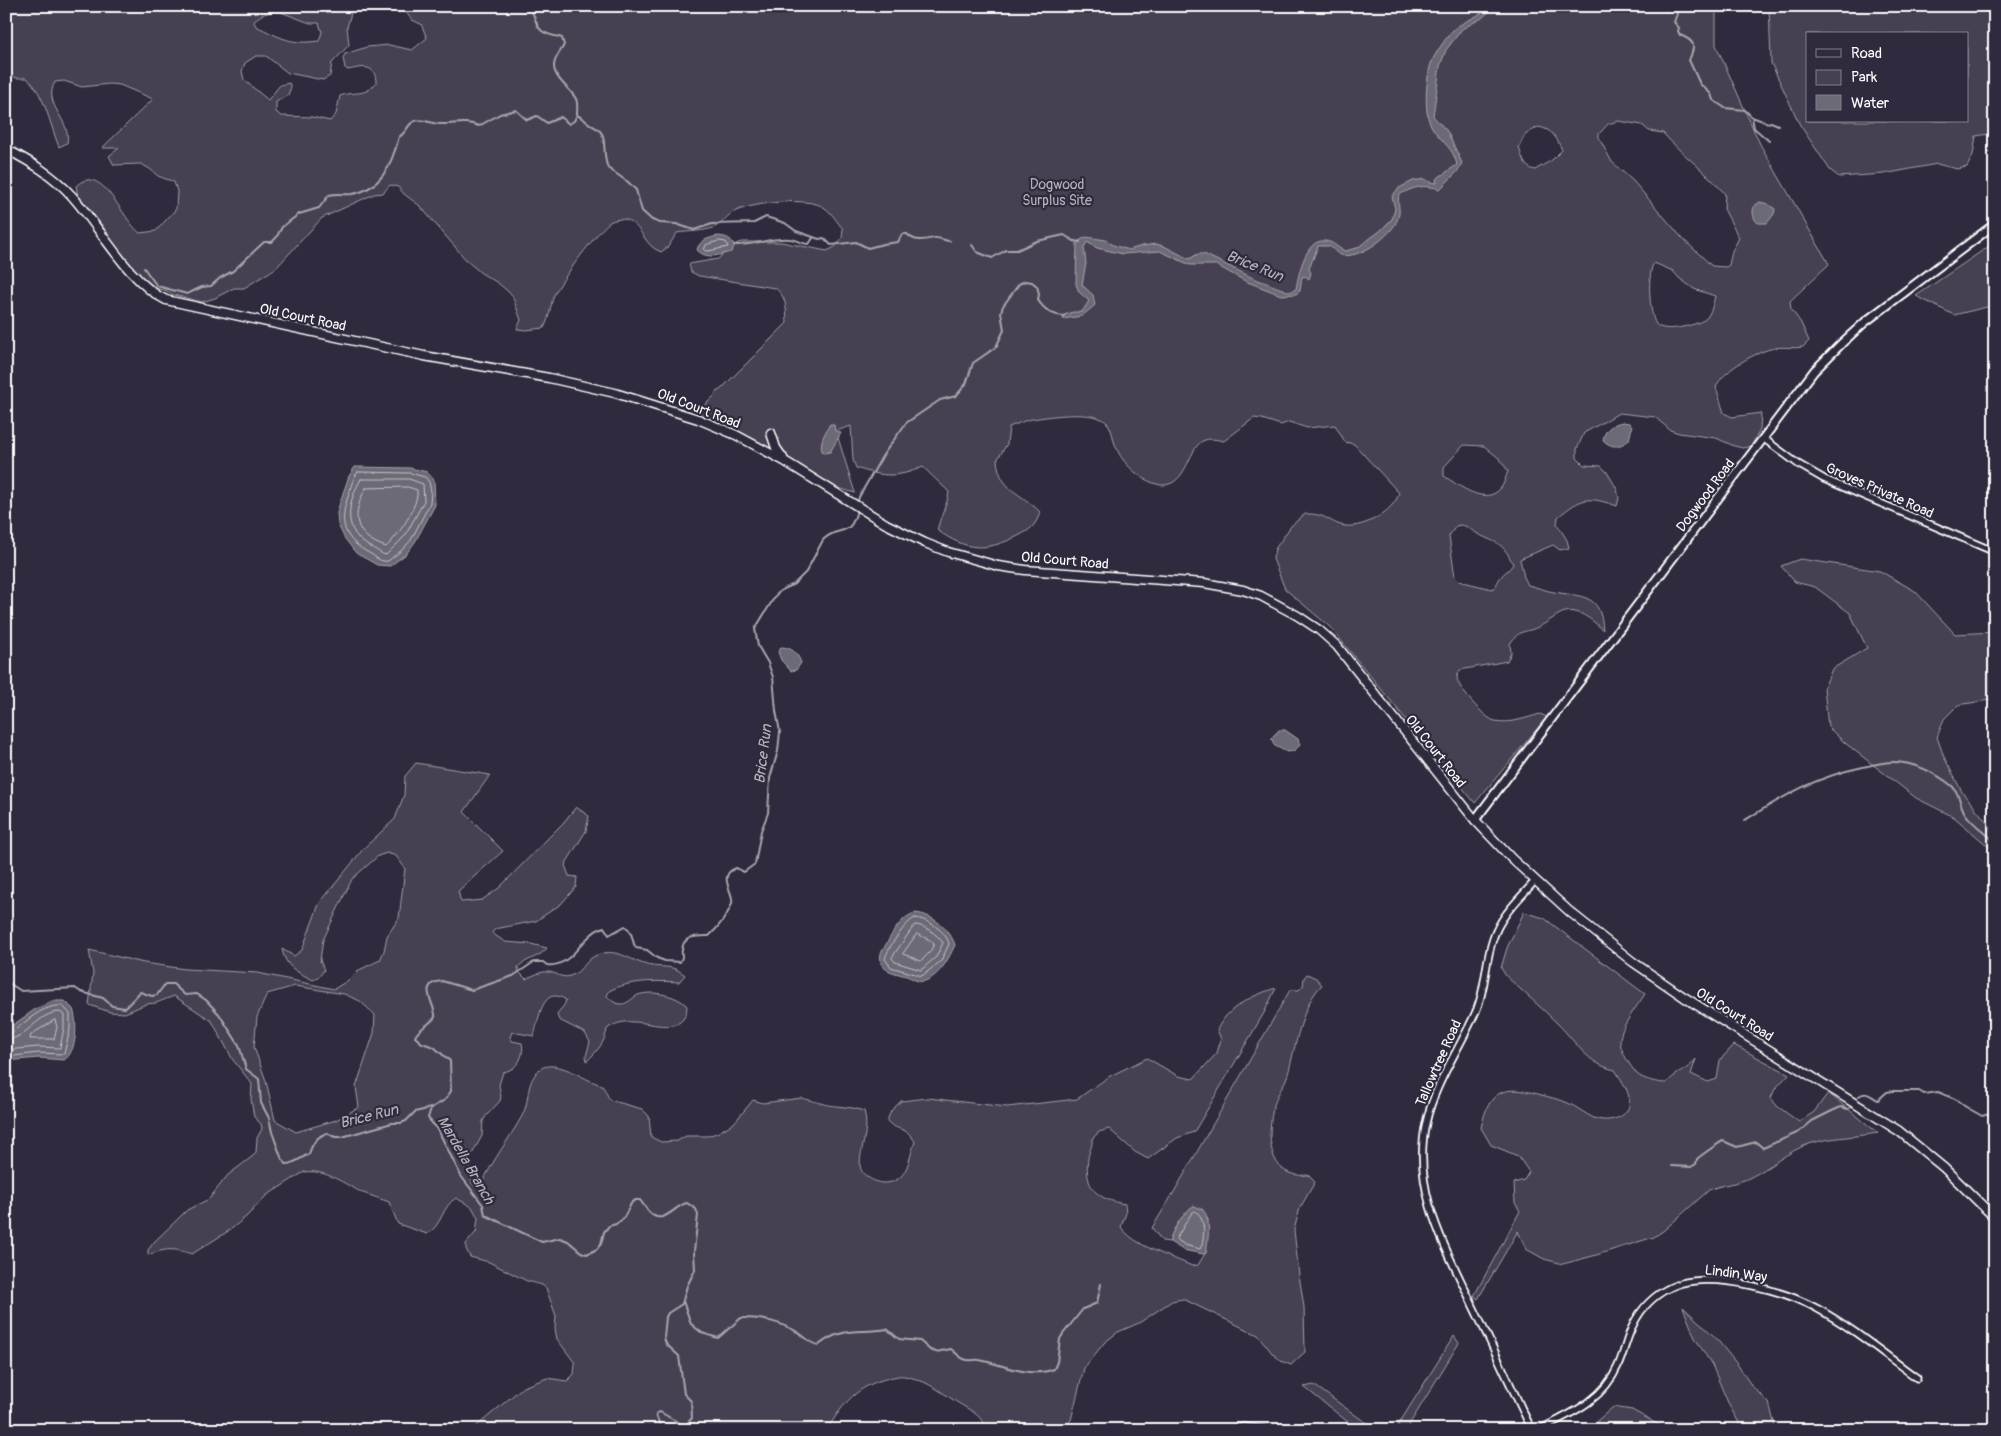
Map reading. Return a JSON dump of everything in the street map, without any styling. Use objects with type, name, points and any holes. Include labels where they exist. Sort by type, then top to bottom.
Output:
[{"type":"main road","name":"Old Court Road","points":[[6,149],[38,166],[59,182],[137,278],[157,296],[166,300],[424,356],[549,378],[616,393],[716,426],[786,462],[899,531],[925,543],[971,559],[998,566],[1050,573],[1222,585],[1261,596],[1279,604],[1320,630],[1338,646],[1476,820],[1534,881],[1598,936],[1664,984],[1876,1115],[1911,1140],[1944,1168],[1995,1218]]},
{"type":"main road","points":[[771,433],[776,448],[786,462]]},
{"type":"street","name":"Dogwood Road","points":[[1476,820],[1814,371],[1879,310],[1995,224]]},
{"type":"street","name":"Groves Private Road","points":[[1763,438],[1798,464],[1824,480],[1995,552]]},
{"type":"street","name":"Tallowtree Road","points":[[1532,1430],[1438,1231],[1426,1195],[1422,1164],[1425,1128],[1431,1107],[1477,1009],[1484,986],[1493,938],[1504,917],[1534,881]]},
{"type":"street","name":"Lindin Way","points":[[1538,1430],[1583,1407],[1599,1394],[1606,1387],[1618,1367],[1632,1326],[1644,1307],[1663,1291],[1692,1281],[1755,1286],[1804,1302],[1842,1324],[1917,1378]]},
{"type":"street","points":[[1224,1430],[1244,1427],[1275,1430]]},
{"type":"green space","name":"Dogwood Surplus Site","points":[[6,6],[353,6],[347,27],[349,45],[332,63],[330,76],[323,80],[288,73],[266,56],[256,56],[245,63],[242,71],[244,80],[268,100],[280,85],[289,83],[291,87],[288,95],[276,102],[276,112],[281,116],[312,117],[330,121],[336,114],[340,96],[367,91],[376,83],[374,72],[371,69],[348,70],[345,68],[343,58],[345,54],[367,47],[389,45],[412,50],[427,38],[421,24],[412,20],[401,6],[1491,6],[1492,8],[1495,6],[1653,6],[1667,12],[1671,7],[1677,6],[1716,6],[1716,45],[1760,144],[1829,264],[1790,301],[1791,309],[1801,323],[1809,341],[1803,347],[1775,348],[1750,357],[1726,374],[1716,387],[1724,413],[1732,417],[1761,413],[1760,430],[1751,446],[1743,448],[1716,438],[1679,433],[1670,430],[1655,417],[1619,413],[1584,433],[1577,449],[1577,458],[1584,465],[1601,466],[1607,472],[1617,489],[1619,498],[1617,506],[1592,500],[1586,500],[1573,505],[1558,517],[1557,524],[1567,540],[1569,548],[1560,550],[1553,545],[1520,559],[1528,585],[1581,596],[1594,603],[1601,618],[1603,630],[1579,613],[1562,613],[1541,626],[1522,632],[1517,636],[1510,644],[1511,653],[1507,661],[1460,670],[1457,678],[1458,682],[1466,695],[1490,719],[1506,722],[1540,714],[1547,717],[1475,803],[1330,627],[1285,589],[1273,559],[1275,549],[1291,526],[1305,514],[1319,515],[1340,525],[1354,526],[1378,517],[1396,500],[1399,493],[1354,444],[1345,442],[1335,425],[1307,428],[1289,422],[1281,425],[1254,418],[1224,441],[1210,439],[1200,443],[1178,478],[1172,483],[1164,485],[1150,482],[1143,478],[1124,461],[1116,446],[1110,427],[1102,419],[1093,416],[1069,415],[1027,420],[1009,427],[1007,444],[997,460],[1002,478],[1007,485],[1040,512],[1037,521],[1026,532],[996,545],[976,547],[967,545],[937,530],[949,492],[923,467],[897,475],[882,475],[856,468],[853,460],[851,426],[836,431],[855,493],[828,485],[695,415],[787,323],[784,299],[775,288],[699,276],[691,272],[689,264],[718,259],[731,246],[741,242],[781,242],[827,251],[835,247],[842,238],[843,229],[825,208],[817,204],[781,202],[744,208],[733,212],[711,229],[677,233],[668,247],[661,252],[647,241],[634,224],[622,219],[612,221],[589,245],[558,288],[544,328],[526,330],[517,329],[521,320],[512,295],[467,261],[420,206],[398,187],[390,185],[383,193],[374,194],[322,218],[276,268],[244,288],[234,288],[215,298],[202,302],[174,295],[165,290],[157,289],[149,292],[102,232],[108,233],[78,195],[76,186],[85,180],[94,181],[103,186],[140,233],[156,231],[176,209],[177,191],[174,182],[158,176],[141,164],[114,165],[109,156],[119,148],[102,148],[153,99],[120,85],[109,84],[82,87],[64,81],[55,82],[52,98],[67,135],[67,143],[59,147],[43,101],[33,85],[27,78],[17,78],[6,74]],"holes":[[[278,11],[310,23],[319,23],[322,32],[319,41],[301,42],[286,40],[256,26],[254,22],[264,14]],[[1618,121],[1642,125],[1649,131],[1663,133],[1710,178],[1725,194],[1724,209],[1739,238],[1732,251],[1729,265],[1726,267],[1712,266],[1683,239],[1633,181],[1612,162],[1599,138],[1599,134],[1608,124]],[[1538,127],[1547,130],[1553,135],[1562,150],[1552,160],[1535,170],[1528,167],[1522,158],[1519,147],[1525,135]],[[1654,263],[1673,271],[1694,289],[1715,296],[1706,318],[1700,322],[1679,328],[1665,328],[1656,324],[1650,303],[1650,275]],[[1464,445],[1484,446],[1500,459],[1508,471],[1500,489],[1494,494],[1487,495],[1479,495],[1472,492],[1444,476],[1444,467]],[[1456,526],[1466,526],[1503,547],[1513,564],[1492,589],[1459,581],[1455,577],[1449,536]]]},
{"type":"green space","points":[[1769,6],[1995,6],[1995,133],[1976,136],[1973,155],[1967,167],[1957,169],[1937,164],[1884,174],[1839,177],[1830,170],[1800,125],[1771,63]]},
{"type":"green space","points":[[1995,242],[1995,305],[1954,315],[1916,296]]},
{"type":"green space","points":[[1800,559],[1880,571],[1915,591],[1955,634],[1995,632],[1995,699],[1958,705],[1944,719],[1937,737],[1944,757],[1962,792],[1995,832],[1995,852],[1954,817],[1916,798],[1845,743],[1828,727],[1824,688],[1832,669],[1867,648],[1850,613],[1815,587],[1795,582],[1781,566]]},
{"type":"green space","points":[[416,763],[490,775],[464,812],[503,851],[458,891],[461,902],[482,900],[499,888],[563,823],[576,807],[589,816],[586,831],[565,865],[569,876],[577,877],[576,887],[561,904],[536,921],[495,929],[492,933],[505,942],[531,944],[547,948],[541,954],[518,967],[519,972],[526,979],[545,972],[551,972],[564,977],[570,976],[578,972],[593,957],[605,953],[619,954],[646,965],[673,968],[685,975],[679,982],[634,983],[609,991],[607,996],[613,1002],[619,1004],[626,1003],[638,995],[650,993],[671,996],[687,1006],[685,1016],[681,1022],[666,1026],[630,1022],[613,1025],[607,1029],[602,1043],[587,1061],[586,1056],[590,1042],[585,1033],[559,1020],[557,1015],[566,1000],[558,996],[552,996],[543,1006],[534,1036],[512,1032],[510,1037],[512,1041],[522,1043],[522,1053],[516,1065],[503,1072],[499,1085],[500,1101],[483,1121],[482,1136],[470,1158],[470,1174],[472,1183],[476,1187],[481,1186],[490,1167],[522,1116],[530,1084],[536,1073],[541,1068],[548,1066],[562,1068],[600,1085],[604,1088],[610,1100],[642,1109],[649,1116],[651,1137],[661,1142],[677,1141],[686,1136],[707,1136],[717,1133],[734,1123],[753,1100],[763,1103],[802,1098],[828,1105],[864,1111],[866,1125],[860,1158],[861,1169],[868,1177],[882,1183],[891,1182],[902,1175],[906,1169],[915,1142],[905,1131],[894,1127],[887,1121],[891,1111],[901,1101],[928,1098],[1007,1107],[1077,1099],[1110,1076],[1147,1058],[1178,1076],[1193,1079],[1217,1053],[1221,1039],[1217,1030],[1227,1015],[1250,998],[1276,988],[1264,1013],[1194,1132],[1177,1138],[1148,1159],[1135,1152],[1109,1129],[1099,1132],[1092,1139],[1088,1158],[1088,1178],[1095,1191],[1100,1195],[1115,1202],[1125,1204],[1126,1213],[1121,1227],[1134,1240],[1153,1250],[1192,1266],[1198,1265],[1206,1252],[1208,1219],[1194,1206],[1179,1222],[1172,1233],[1170,1242],[1162,1241],[1152,1228],[1290,990],[1299,990],[1303,986],[1304,978],[1307,974],[1316,978],[1322,985],[1315,993],[1304,1014],[1288,1074],[1274,1105],[1270,1129],[1270,1141],[1277,1163],[1284,1170],[1294,1175],[1308,1175],[1315,1182],[1300,1208],[1294,1230],[1304,1307],[1305,1352],[1291,1365],[1281,1361],[1258,1335],[1183,1299],[1172,1301],[1139,1323],[1118,1332],[1104,1343],[1084,1368],[1071,1420],[1061,1430],[989,1430],[976,1414],[935,1388],[917,1379],[901,1376],[878,1381],[852,1396],[839,1411],[827,1430],[472,1430],[523,1387],[547,1378],[567,1381],[574,1374],[575,1363],[557,1339],[555,1329],[556,1316],[546,1288],[527,1281],[489,1262],[470,1257],[466,1244],[476,1232],[478,1218],[472,1207],[456,1198],[448,1206],[436,1226],[427,1234],[398,1224],[389,1202],[363,1193],[327,1175],[304,1172],[266,1196],[230,1230],[192,1254],[170,1250],[148,1255],[148,1250],[154,1242],[187,1210],[209,1199],[228,1175],[253,1156],[256,1152],[257,1138],[262,1129],[261,1124],[254,1117],[251,1099],[252,1084],[233,1060],[212,1021],[174,996],[156,1003],[146,1004],[125,1013],[110,1012],[89,1005],[93,973],[89,950],[144,963],[185,969],[258,973],[334,989],[347,981],[357,971],[380,960],[387,936],[399,918],[405,868],[396,856],[387,853],[378,856],[352,879],[323,940],[320,960],[324,970],[318,978],[313,980],[289,965],[282,949],[294,956],[302,950],[319,904],[364,848],[395,819],[404,795],[405,776]],"holes":[[[295,986],[344,994],[360,1001],[375,1015],[374,1033],[356,1087],[359,1107],[336,1120],[296,1132],[275,1120],[266,1081],[254,1047],[257,1017],[267,994]]]},
{"type":"green space","points":[[1524,912],[1544,918],[1645,994],[1627,1022],[1620,1039],[1621,1048],[1634,1071],[1643,1078],[1667,1083],[1696,1059],[1691,1074],[1708,1082],[1717,1079],[1720,1060],[1734,1045],[1789,1074],[1775,1089],[1771,1098],[1777,1106],[1799,1122],[1814,1112],[1828,1093],[1878,1133],[1826,1140],[1801,1147],[1749,1178],[1709,1190],[1654,1237],[1593,1256],[1563,1264],[1544,1259],[1526,1249],[1518,1231],[1478,1299],[1474,1296],[1520,1211],[1515,1203],[1514,1183],[1524,1180],[1529,1172],[1518,1156],[1491,1145],[1481,1128],[1488,1105],[1493,1098],[1499,1093],[1507,1091],[1526,1091],[1565,1102],[1600,1120],[1619,1117],[1624,1114],[1629,1105],[1627,1091],[1615,1070],[1597,1063],[1583,1052],[1552,1018],[1506,976],[1501,968],[1507,948]]},
{"type":"green space","points":[[1683,1307],[1715,1337],[1751,1385],[1769,1403],[1776,1430],[1743,1430],[1729,1405],[1712,1365],[1695,1338]]},
{"type":"green space","points":[[1454,1336],[1459,1343],[1406,1430],[1395,1430]]},
{"type":"green space","points":[[1314,1385],[1376,1430],[1358,1430],[1304,1387]]},
{"type":"green space","points":[[1613,1407],[1632,1410],[1668,1430],[1596,1430],[1598,1420]]},
{"type":"water","name":"Brice Run","points":[[1489,6],[1495,6],[1482,18],[1462,29],[1446,50],[1440,66],[1433,116],[1447,131],[1462,163],[1457,172],[1440,189],[1419,187],[1399,195],[1399,215],[1395,225],[1390,232],[1374,245],[1357,254],[1348,256],[1339,254],[1329,246],[1318,246],[1309,269],[1311,273],[1309,279],[1305,276],[1302,277],[1300,291],[1296,294],[1281,295],[1245,281],[1216,265],[1190,265],[1160,251],[1123,254],[1097,248],[1087,242],[1084,248],[1086,263],[1082,285],[1093,295],[1095,305],[1082,316],[1063,319],[1064,315],[1082,312],[1089,301],[1079,292],[1076,284],[1077,242],[1086,237],[1106,240],[1113,245],[1129,250],[1156,244],[1189,259],[1198,254],[1204,254],[1253,278],[1290,292],[1296,289],[1304,259],[1312,246],[1318,242],[1330,242],[1345,251],[1357,248],[1380,231],[1392,219],[1395,209],[1392,196],[1399,188],[1413,181],[1425,179],[1437,183],[1436,179],[1457,165],[1452,153],[1432,127],[1427,115],[1426,98],[1429,71],[1436,54],[1454,29]]},
{"type":"water","points":[[1760,202],[1768,204],[1775,209],[1774,214],[1767,223],[1758,223],[1754,217],[1754,206]]},
{"type":"water","points":[[718,236],[732,242],[734,247],[731,252],[709,256],[697,250],[702,242]]},
{"type":"water","points":[[1623,422],[1629,423],[1632,427],[1629,440],[1613,446],[1603,440],[1605,433],[1610,428]]},
{"type":"water","points":[[830,424],[834,425],[835,431],[841,433],[830,452],[823,453],[821,446]]},
{"type":"water","points":[[355,467],[410,468],[427,472],[434,480],[435,505],[415,542],[406,554],[390,566],[377,565],[356,553],[345,539],[338,525],[337,513],[340,502],[349,476]]},
{"type":"water","points":[[781,647],[791,649],[798,656],[801,663],[796,670],[791,671],[781,660],[778,652]]},
{"type":"water","points":[[1279,730],[1285,730],[1298,739],[1300,745],[1294,751],[1287,752],[1275,746],[1271,738]]},
{"type":"water","points":[[915,913],[928,916],[940,923],[949,933],[955,945],[940,971],[925,981],[917,981],[891,972],[881,964],[880,959],[881,953],[899,924],[909,915]]},
{"type":"water","points":[[52,1001],[65,1001],[73,1009],[76,1029],[72,1051],[64,1060],[39,1058],[6,1061],[6,1030],[34,1010]]},
{"type":"water","points":[[1194,1206],[1202,1209],[1207,1218],[1208,1236],[1206,1253],[1203,1254],[1183,1250],[1170,1242],[1172,1233],[1179,1222]]},
{"type":"waterway","points":[[527,6],[542,31],[562,38],[564,45],[555,60],[554,66],[560,80],[576,99],[577,115]]},
{"type":"waterway","name":"Brice Run","points":[[1668,6],[1672,8],[1682,6]]},
{"type":"waterway","points":[[1676,7],[1677,14],[1674,22],[1679,28],[1680,35],[1689,39],[1693,44],[1693,51],[1689,60],[1700,84],[1711,94],[1713,100],[1725,108],[1745,110],[1752,117],[1754,128],[1769,141]]},
{"type":"waterway","points":[[144,268],[157,286],[187,294],[202,287],[211,286],[220,278],[233,271],[264,242],[272,242],[282,227],[299,214],[319,208],[329,195],[352,194],[371,187],[378,181],[389,165],[399,137],[413,122],[421,120],[436,124],[464,123],[479,126],[500,114],[516,110],[527,120],[537,116],[547,123],[561,117],[569,124],[574,121],[577,115],[598,129],[602,134],[608,168],[636,190],[642,211],[652,220],[660,223],[676,224],[694,230],[712,224],[754,223],[766,217],[785,223],[796,231],[819,239],[824,238],[831,245],[856,242],[868,248],[898,242],[902,234],[907,234],[917,240],[936,238],[950,241]]},
{"type":"waterway","points":[[1752,117],[1778,125]]},
{"type":"waterway","points":[[972,245],[977,252],[992,258],[1006,250],[1017,250],[1037,241],[1064,235],[1080,242]]},
{"type":"waterway","points":[[734,245],[783,239],[793,239],[809,244],[813,238]]},
{"type":"waterway","name":"Brice Run","points":[[857,505],[859,497],[883,455],[906,423],[940,400],[956,396],[966,384],[973,363],[996,347],[1004,330],[1001,312],[1003,306],[1019,284],[1025,281],[1032,282],[1037,286],[1038,300],[1043,307],[1052,313],[1064,316]]},
{"type":"waterway","name":"Brice Run","points":[[6,981],[21,991],[75,988],[81,992],[103,998],[112,1006],[125,1008],[140,992],[152,996],[157,995],[165,984],[173,984],[185,995],[197,994],[206,1000],[219,1014],[239,1045],[246,1069],[259,1079],[261,1103],[269,1118],[281,1157],[286,1164],[295,1162],[309,1154],[315,1141],[323,1134],[327,1133],[335,1137],[342,1137],[392,1123],[401,1123],[406,1121],[415,1112],[431,1108],[445,1100],[451,1091],[450,1061],[434,1047],[422,1043],[415,1037],[435,1017],[428,990],[434,983],[442,981],[472,990],[513,976],[534,962],[556,965],[571,956],[589,936],[604,927],[609,935],[625,926],[630,931],[636,948],[647,950],[657,958],[665,961],[680,962],[685,941],[692,937],[709,936],[722,921],[732,903],[727,875],[736,868],[744,872],[755,864],[761,831],[768,813],[770,778],[778,751],[780,732],[773,677],[768,663],[758,646],[755,629],[780,591],[794,584],[806,572],[823,540],[829,535],[848,528],[854,519],[857,509]]},
{"type":"waterway","points":[[1745,820],[1801,788],[1830,776],[1878,764],[1901,762],[1924,769],[1952,786],[1967,816],[1995,842]]},
{"type":"waterway","points":[[1859,1096],[1867,1094],[1878,1100],[1887,1092],[1893,1091],[1919,1091],[1924,1094],[1938,1092],[1955,1099],[1982,1116],[1989,1114],[1995,1109]]},
{"type":"waterway","points":[[1672,1166],[1691,1167],[1696,1164],[1699,1157],[1723,1141],[1737,1147],[1756,1142],[1763,1148],[1799,1132],[1812,1121],[1832,1111],[1841,1107],[1848,1109],[1851,1107]]},
{"type":"waterway","name":"Mardella Branch","points":[[431,1108],[428,1118],[438,1130],[461,1176],[483,1205],[485,1215],[542,1242],[560,1238],[587,1254],[597,1249],[601,1244],[604,1232],[609,1226],[623,1219],[632,1202],[636,1200],[640,1200],[653,1216],[658,1217],[663,1217],[687,1203],[696,1209],[698,1215],[694,1252],[695,1270],[687,1286],[682,1304],[668,1313],[666,1317],[664,1338],[666,1344],[679,1356],[684,1394],[691,1401],[692,1418],[686,1425],[683,1425],[660,1412],[657,1413],[656,1415],[662,1430]]},
{"type":"waterway","points":[[683,1301],[691,1324],[702,1333],[718,1338],[741,1318],[764,1320],[779,1324],[793,1329],[811,1342],[819,1345],[827,1339],[844,1333],[887,1329],[899,1339],[920,1341],[930,1350],[936,1352],[951,1349],[966,1360],[979,1360],[1026,1372],[1045,1372],[1054,1369],[1057,1362],[1060,1339],[1063,1334],[1083,1309],[1097,1303],[1101,1284]]},
{"type":"waterway","points":[[584,1430],[596,1430]]}]
